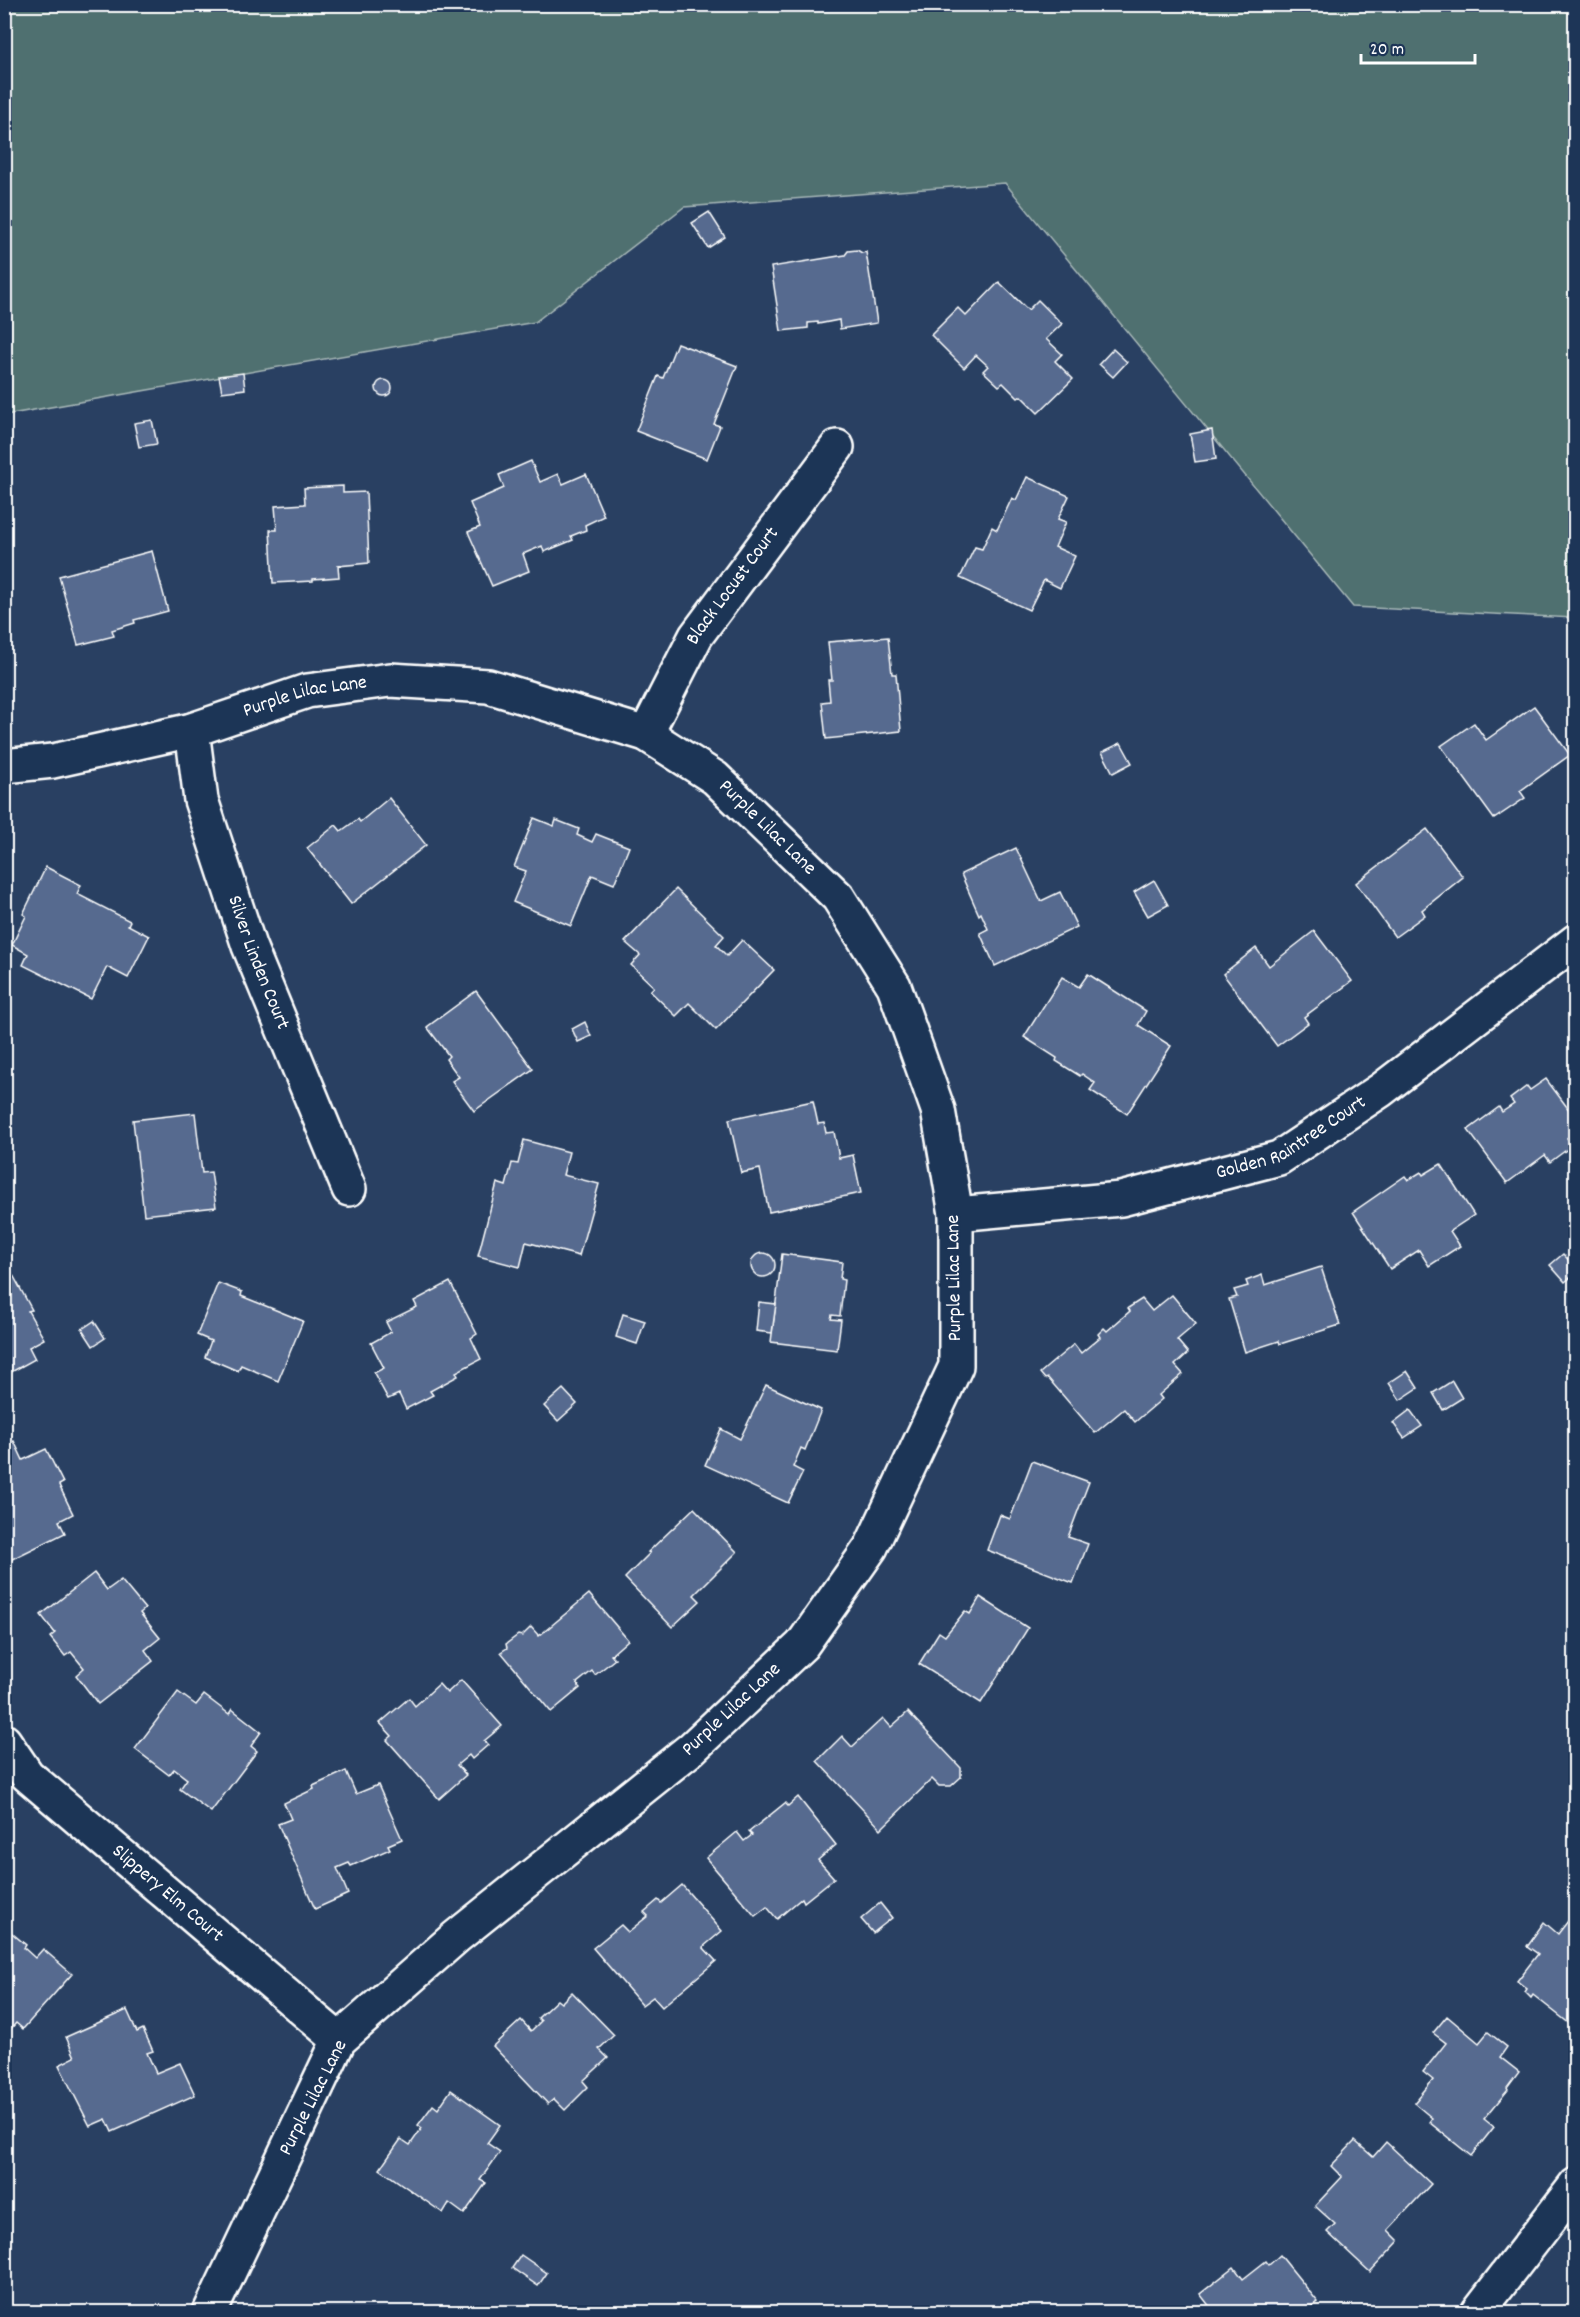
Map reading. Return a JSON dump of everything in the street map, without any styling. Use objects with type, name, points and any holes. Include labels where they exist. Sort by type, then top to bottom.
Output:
[{"type":"street","name":"Black Locust Court","points":[[646,734],[696,636],[837,447]]},
{"type":"street","name":"Purple Lilac Lane","points":[[4,766],[53,761],[192,730],[307,691],[390,680],[488,686],[646,734],[715,778],[822,881],[844,907],[894,986],[938,1110],[956,1214],[956,1366],[871,1546],[802,1645],[691,1749],[456,1937],[339,2040],[210,2313]]},
{"type":"street","name":"Silver Linden Court","points":[[192,730],[201,800],[249,946],[349,1189]]},
{"type":"street","name":"Golden Raintree Court","points":[[956,1214],[1121,1199],[1279,1158],[1381,1090],[1575,941]]},
{"type":"street","name":"Slippery Elm Court","points":[[4,1741],[27,1775],[339,2040]]},
{"type":"street","points":[[1478,2313],[1575,2185]]},
{"type":"green space","points":[[5,5],[1575,5],[1575,618],[1353,607],[1005,183],[684,207],[535,322],[5,415]]},
{"type":"building","points":[[709,212],[725,237],[708,248],[692,223]]},
{"type":"building","points":[[857,250],[862,253],[866,252],[877,323],[840,329],[839,320],[818,324],[818,322],[808,323],[808,328],[781,331],[771,267],[845,255],[848,251]]},
{"type":"building","points":[[999,282],[1028,310],[1038,300],[1062,324],[1046,339],[1062,354],[1055,361],[1073,379],[1038,413],[1021,396],[1018,398],[1003,383],[999,386],[983,371],[988,366],[976,355],[964,368],[931,335],[958,308],[966,316]]},
{"type":"building","points":[[677,343],[737,366],[714,424],[720,426],[707,459],[636,431],[658,376],[663,378]]},
{"type":"building","points":[[1113,349],[1127,362],[1113,377],[1099,364]]},
{"type":"building","points":[[243,373],[245,389],[222,392],[219,376]]},
{"type":"building","points":[[384,380],[390,382],[392,388],[390,394],[384,396],[378,394],[376,388],[378,382]]},
{"type":"building","points":[[152,420],[157,444],[139,447],[134,423]]},
{"type":"building","points":[[1212,430],[1216,459],[1195,462],[1190,434]]},
{"type":"building","points":[[531,461],[540,482],[558,474],[563,484],[586,474],[604,516],[585,525],[586,530],[571,536],[573,540],[544,552],[542,546],[523,554],[529,571],[492,586],[468,532],[480,527],[470,503],[504,488],[499,475]]},
{"type":"building","points":[[1027,477],[1069,496],[1058,519],[1066,522],[1055,547],[1075,556],[1060,588],[1044,580],[1029,610],[960,578],[975,547],[982,549],[992,527],[997,530],[1012,498],[1016,500]]},
{"type":"building","points":[[343,486],[343,493],[366,492],[369,563],[338,566],[339,577],[273,583],[270,530],[277,530],[275,506],[305,504],[304,488]]},
{"type":"building","points":[[152,551],[168,611],[134,620],[135,623],[112,630],[114,636],[78,645],[59,576]]},
{"type":"building","points":[[888,637],[892,674],[896,674],[901,731],[826,739],[822,702],[830,701],[828,680],[832,680],[828,642]]},
{"type":"building","points":[[1534,706],[1570,755],[1520,791],[1525,798],[1494,819],[1441,746],[1474,723],[1486,740]]},
{"type":"building","points":[[1121,743],[1132,763],[1113,773],[1102,752]]},
{"type":"building","points":[[389,798],[426,845],[351,904],[307,848],[336,825],[341,831],[358,819],[360,822]]},
{"type":"building","points":[[534,818],[554,826],[556,820],[579,829],[577,835],[592,842],[596,834],[629,847],[614,884],[592,875],[571,926],[513,902],[526,871],[514,867]]},
{"type":"building","points":[[1427,829],[1463,877],[1422,910],[1425,915],[1395,937],[1356,883]]},
{"type":"building","points":[[1016,848],[1041,901],[1060,892],[1077,927],[995,966],[980,933],[988,929],[981,913],[979,915],[961,874]]},
{"type":"building","points":[[46,867],[81,885],[77,894],[130,921],[128,925],[149,936],[128,978],[107,967],[91,999],[23,965],[28,954],[12,945],[26,916],[23,914]]},
{"type":"building","points":[[1154,880],[1168,905],[1148,916],[1134,892]]},
{"type":"building","points":[[676,889],[724,936],[716,945],[727,956],[742,940],[774,970],[716,1030],[689,1003],[676,1016],[650,991],[654,987],[631,965],[640,955],[625,942]]},
{"type":"building","points":[[1314,931],[1352,981],[1304,1017],[1308,1023],[1277,1046],[1223,974],[1256,948],[1269,966]]},
{"type":"building","points":[[1088,974],[1146,1011],[1138,1025],[1171,1046],[1127,1114],[1090,1090],[1095,1083],[1056,1061],[1057,1058],[1024,1037],[1062,977],[1079,987]]},
{"type":"building","points":[[476,991],[533,1069],[474,1111],[452,1081],[459,1077],[446,1059],[449,1056],[427,1027]]},
{"type":"building","points":[[585,1022],[591,1036],[578,1042],[572,1029]]},
{"type":"building","points":[[1546,1079],[1576,1119],[1576,1132],[1567,1138],[1573,1145],[1550,1162],[1545,1155],[1507,1183],[1468,1130],[1499,1107],[1502,1112],[1514,1104],[1510,1099],[1527,1086],[1530,1090]]},
{"type":"building","points":[[813,1101],[818,1124],[824,1123],[826,1133],[834,1132],[839,1158],[853,1155],[861,1193],[769,1212],[760,1169],[741,1173],[729,1119]]},
{"type":"building","points":[[195,1113],[202,1173],[211,1172],[216,1207],[144,1215],[133,1120]]},
{"type":"building","points":[[524,1140],[569,1152],[563,1175],[599,1184],[579,1256],[526,1242],[520,1267],[478,1256],[497,1183],[506,1186],[512,1163],[518,1164]]},
{"type":"building","points":[[1441,1164],[1474,1215],[1450,1231],[1460,1246],[1429,1266],[1419,1250],[1390,1269],[1353,1212],[1405,1176],[1408,1180],[1421,1172],[1423,1175]]},
{"type":"building","points":[[763,1253],[768,1254],[774,1260],[774,1270],[768,1276],[763,1277],[758,1276],[752,1270],[751,1265],[752,1260],[758,1254]]},
{"type":"building","points":[[782,1254],[842,1262],[840,1279],[844,1280],[840,1316],[832,1315],[831,1319],[841,1320],[837,1350],[771,1342]]},
{"type":"building","points":[[1563,1254],[1576,1268],[1576,1273],[1565,1282],[1550,1265]]},
{"type":"building","points":[[1321,1267],[1340,1325],[1280,1344],[1279,1341],[1245,1352],[1229,1299],[1237,1297],[1234,1290],[1248,1286],[1246,1281],[1262,1275],[1265,1285]]},
{"type":"building","points":[[13,1275],[32,1310],[28,1311],[44,1339],[29,1347],[35,1359],[4,1376],[4,1280]]},
{"type":"building","points":[[450,1282],[477,1334],[471,1338],[481,1359],[456,1372],[458,1376],[430,1391],[433,1395],[406,1409],[399,1394],[388,1399],[374,1373],[384,1368],[371,1343],[391,1332],[386,1322],[417,1307],[414,1301]]},
{"type":"building","points":[[218,1283],[242,1292],[241,1296],[303,1321],[278,1381],[241,1365],[238,1371],[205,1357],[211,1341],[197,1335]]},
{"type":"building","points":[[1172,1295],[1196,1324],[1177,1340],[1188,1353],[1175,1365],[1183,1374],[1159,1395],[1162,1399],[1135,1422],[1124,1409],[1095,1433],[1048,1378],[1045,1379],[1040,1373],[1074,1344],[1081,1353],[1100,1337],[1098,1334],[1104,1328],[1107,1331],[1130,1311],[1128,1308],[1142,1299],[1152,1311]]},
{"type":"building","points":[[759,1302],[776,1304],[772,1333],[756,1331]]},
{"type":"building","points":[[623,1314],[645,1321],[637,1344],[616,1337]]},
{"type":"building","points":[[94,1321],[105,1338],[93,1346],[82,1329]]},
{"type":"building","points":[[1407,1371],[1418,1388],[1400,1400],[1389,1383]]},
{"type":"building","points":[[1452,1381],[1462,1398],[1443,1410],[1433,1393]]},
{"type":"building","points":[[766,1385],[821,1410],[805,1450],[801,1448],[793,1467],[803,1472],[788,1503],[705,1465],[721,1429],[740,1439]]},
{"type":"building","points":[[563,1389],[577,1404],[558,1421],[544,1406]]},
{"type":"building","points":[[1410,1410],[1422,1426],[1404,1438],[1393,1423]]},
{"type":"building","points":[[14,1441],[23,1460],[46,1449],[63,1483],[59,1485],[73,1514],[59,1521],[65,1533],[4,1563],[4,1446]]},
{"type":"building","points":[[1032,1461],[1089,1482],[1068,1537],[1088,1544],[1073,1583],[987,1550],[1000,1515],[1010,1519]]},
{"type":"building","points":[[694,1508],[737,1552],[694,1595],[700,1601],[672,1627],[625,1578],[650,1553],[648,1552]]},
{"type":"building","points":[[94,1573],[107,1590],[121,1580],[145,1609],[140,1613],[160,1638],[145,1650],[153,1661],[98,1704],[76,1675],[84,1668],[71,1652],[65,1656],[50,1637],[55,1633],[41,1615]]},
{"type":"building","points":[[589,1594],[628,1640],[611,1655],[615,1659],[595,1675],[592,1671],[577,1683],[580,1688],[551,1712],[501,1652],[507,1648],[506,1644],[518,1635],[522,1636],[531,1627],[539,1636]]},
{"type":"building","points":[[980,1597],[1028,1628],[981,1703],[919,1664],[939,1632],[945,1636],[965,1611],[970,1614]]},
{"type":"building","points":[[461,1680],[502,1726],[484,1741],[488,1745],[472,1759],[469,1755],[457,1765],[466,1775],[439,1799],[387,1740],[392,1736],[380,1723],[409,1698],[415,1706],[439,1684],[447,1693]]},
{"type":"building","points":[[178,1692],[196,1705],[204,1695],[229,1714],[232,1709],[261,1732],[251,1746],[257,1751],[211,1812],[180,1789],[187,1779],[174,1769],[169,1775],[135,1749]]},
{"type":"building","points":[[908,1712],[961,1768],[961,1777],[951,1786],[939,1786],[932,1779],[881,1829],[817,1761],[842,1736],[852,1747],[883,1718],[891,1727]]},
{"type":"building","points":[[346,1771],[356,1794],[378,1785],[402,1839],[388,1845],[390,1849],[351,1866],[349,1863],[337,1868],[348,1894],[315,1909],[278,1824],[291,1819],[284,1803],[314,1789],[313,1786]]},
{"type":"building","points":[[798,1797],[836,1845],[818,1860],[834,1878],[804,1902],[802,1898],[777,1919],[767,1907],[755,1916],[706,1858],[737,1832],[744,1841],[752,1835],[749,1832],[785,1803],[788,1806]]},
{"type":"building","points":[[682,1885],[722,1931],[703,1947],[716,1961],[662,2007],[653,1997],[642,2005],[593,1948],[621,1925],[628,1932],[648,1916],[644,1912],[658,1900],[661,1903]]},
{"type":"building","points":[[880,1903],[892,1918],[873,1933],[861,1919]]},
{"type":"building","points":[[1568,1921],[1576,1927],[1576,2017],[1570,2024],[1533,1995],[1531,1998],[1525,1992],[1527,1989],[1517,1981],[1538,1954],[1527,1946],[1544,1922],[1558,1934]]},
{"type":"building","points":[[7,1929],[26,1945],[24,1948],[35,1958],[43,1949],[72,1974],[23,2029],[16,2023],[4,2036],[4,1931]]},
{"type":"building","points":[[572,1992],[614,2035],[599,2049],[608,2058],[583,2081],[588,2087],[565,2110],[554,2099],[548,2104],[493,2046],[521,2020],[531,2031],[541,2021],[538,2018],[557,2000],[561,2003]]},
{"type":"building","points":[[127,2010],[137,2032],[143,2029],[153,2051],[147,2053],[156,2073],[180,2063],[195,2095],[112,2132],[106,2119],[90,2126],[59,2065],[75,2057],[66,2037]]},
{"type":"building","points":[[1447,2016],[1479,2043],[1488,2032],[1507,2047],[1500,2057],[1519,2072],[1507,2088],[1508,2090],[1484,2119],[1494,2127],[1471,2156],[1429,2122],[1432,2118],[1414,2103],[1433,2080],[1423,2072],[1446,2043],[1433,2033]]},
{"type":"building","points":[[451,2090],[500,2125],[487,2143],[500,2152],[480,2180],[486,2183],[464,2214],[449,2203],[443,2213],[380,2169],[401,2139],[410,2145],[422,2128],[418,2125],[433,2105],[438,2109]]},
{"type":"building","points":[[1355,2141],[1373,2157],[1386,2142],[1431,2184],[1388,2230],[1399,2241],[1370,2272],[1327,2232],[1335,2224],[1315,2206],[1342,2177],[1331,2166]]},
{"type":"building","points":[[521,2255],[547,2273],[538,2286],[512,2268]]},
{"type":"building","points":[[1280,2255],[1318,2302],[1305,2312],[1214,2312],[1200,2294],[1234,2267],[1243,2279],[1266,2261],[1269,2265]]}]
